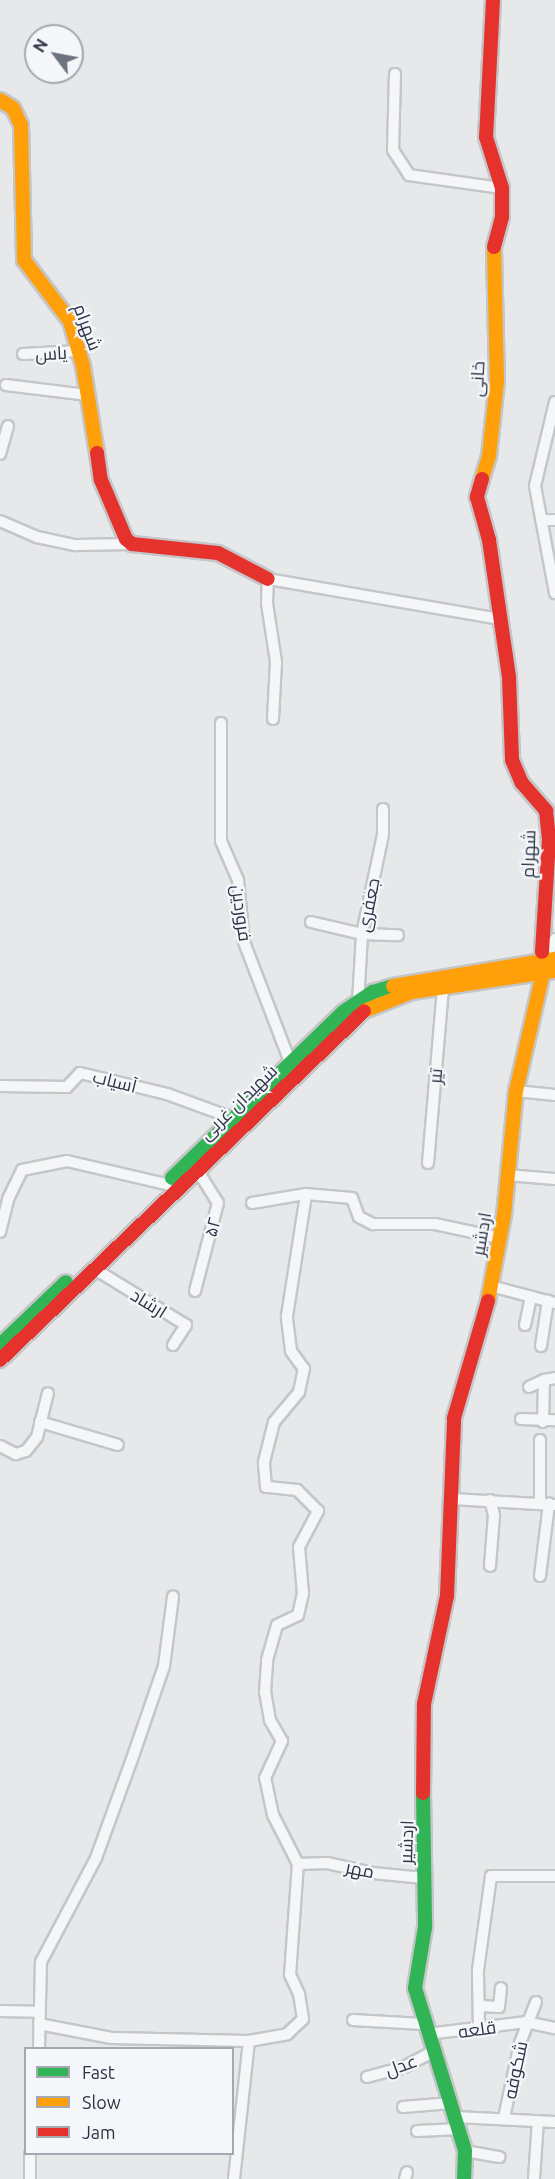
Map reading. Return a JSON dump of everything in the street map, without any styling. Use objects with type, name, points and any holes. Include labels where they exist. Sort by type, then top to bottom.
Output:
[{"type":"street","name":"خانی","points":[[491,1],[486,137],[502,188],[502,217],[494,237],[493,261],[497,381],[489,456],[477,497],[489,540],[509,677],[512,760]]},
{"type":"street","points":[[395,74],[393,150],[409,175],[502,188]]},
{"type":"street","name":"شهرام","points":[[0,100],[13,108],[21,125],[24,260],[65,312],[78,351],[102,480],[132,544]]},
{"type":"street","name":"یاس","points":[[23,354],[78,351]]},
{"type":"street","points":[[6,385],[87,394]]},
{"type":"street","points":[[555,402],[535,486],[555,593]]},
{"type":"street","points":[[0,454],[8,426]]},
{"type":"street","points":[[541,520],[555,520]]},
{"type":"street","points":[[0,521],[37,537],[76,545],[132,544],[218,553],[268,579],[499,619]]},
{"type":"street","points":[[268,579],[267,603],[276,662],[273,719]]},
{"type":"street","name":"فروردین","points":[[221,723],[221,841],[238,880],[244,942],[290,1062]]},
{"type":"street","name":"شهرام","points":[[512,760],[522,783],[546,811],[549,840],[542,936],[549,966]]},
{"type":"street","name":"جعفری","points":[[358,1002],[362,934],[383,834],[383,809]]},
{"type":"street","points":[[311,922],[362,934],[398,935]]},
{"type":"street","points":[[549,966],[555,939]]},
{"type":"street","name":"شهیدان غربی","points":[[0,1360],[351,1019],[375,1003],[549,966]]},
{"type":"street","name":"شهیدان غربی","points":[[0,1345],[290,1062],[358,1002],[373,992],[412,981],[549,966]]},
{"type":"street","name":"اردشیر","points":[[464,2179],[465,2151],[458,2123],[425,2029],[415,1988],[425,1927],[424,1704],[445,1615],[454,1418],[485,1318],[500,1238],[516,1091],[549,966]]},
{"type":"street","name":"تیر","points":[[428,1163],[443,988]]},
{"type":"street","name":"آسیاب","points":[[0,1086],[67,1087],[80,1073],[167,1094],[233,1118]]},
{"type":"street","points":[[516,1091],[555,1095]]},
{"type":"street","points":[[0,1232],[8,1199],[22,1170],[67,1161],[166,1184]]},
{"type":"street","name":"۵۲","points":[[195,1291],[218,1203],[196,1168]]},
{"type":"street","points":[[507,1175],[555,1179]]},
{"type":"street","points":[[0,2011],[39,2018],[112,2038],[249,2040],[287,2034],[303,2019],[299,1994],[290,1975],[298,1864],[273,1815],[265,1778],[282,1741],[270,1720],[265,1692],[267,1660],[277,1625],[298,1615],[303,1594],[299,1547],[318,1511],[297,1490],[266,1487],[264,1462],[274,1422],[299,1392],[304,1369],[291,1351],[287,1316],[306,1194]]},
{"type":"street","points":[[252,1203],[306,1194],[352,1198],[359,1218],[373,1224],[435,1224],[500,1238]]},
{"type":"street","name":"ارشاد","points":[[93,1268],[186,1325],[173,1345]]},
{"type":"street","points":[[491,1286],[551,1302],[541,1346]]},
{"type":"street","points":[[525,1325],[531,1297]]},
{"type":"street","points":[[529,1387],[550,1379]]},
{"type":"street","points":[[543,1422],[550,1379]]},
{"type":"street","points":[[0,1446],[16,1454],[26,1450],[37,1437],[48,1393]]},
{"type":"street","points":[[521,1419],[543,1422],[555,1420]]},
{"type":"street","points":[[40,1422],[118,1445]]},
{"type":"street","points":[[540,1440],[548,1504],[540,1576]]},
{"type":"street","points":[[452,1499],[548,1504]]},
{"type":"street","points":[[490,1500],[494,1515],[490,1566]]},
{"type":"street","points":[[39,2047],[41,1962],[96,1858],[128,1770],[164,1666],[173,1598]]},
{"type":"street","name":"مهر","points":[[298,1864],[327,1863],[373,1873],[423,1878]]},
{"type":"street","points":[[479,2030],[478,1970],[491,1876],[555,1876]]},
{"type":"street","points":[[480,2006],[499,2007],[501,1988]]},
{"type":"street","name":"شکوفه","points":[[504,2118],[526,2022],[536,2001]]},
{"type":"street","name":"قلعه","points":[[353,2020],[425,2029],[479,2030],[526,2022]]},
{"type":"street","points":[[526,2022],[555,2028]]},
{"type":"street","points":[[234,2179],[249,2040]]},
{"type":"street","name":"عدل","points":[[367,2077],[404,2067],[434,2052]]},
{"type":"street","points":[[403,2108],[451,2103]]},
{"type":"street","points":[[417,2131],[458,2123],[504,2118],[555,2122]]},
{"type":"street","points":[[534,2179],[538,2121]]},
{"type":"street","points":[[465,2151],[499,2157]]},
{"type":"street","points":[[30,2155],[30,2179]]},
{"type":"traffic: fast","points":[[172,1178],[343,1012],[373,992],[393,986]]},
{"type":"traffic: fast","points":[[0,1345],[66,1282]]},
{"type":"traffic: fast","points":[[423,1793],[425,1927],[415,1988],[465,2151],[464,2179]]},
{"type":"traffic: slow","points":[[0,100],[13,108],[21,125],[24,260],[70,321],[83,366],[97,453]]},
{"type":"traffic: slow","points":[[482,479],[489,456],[497,381],[494,247]]},
{"type":"traffic: slow","points":[[488,1301],[504,1215],[516,1091],[543,973],[542,952]]},
{"type":"traffic: slow","points":[[393,986],[555,959]]},
{"type":"traffic: slow","points":[[364,1011],[412,992],[555,971]]},
{"type":"traffic: jam","points":[[493,0],[486,137],[502,188],[502,217],[494,247]]},
{"type":"traffic: jam","points":[[97,453],[101,480],[126,539],[132,544],[218,553],[268,579]]},
{"type":"traffic: jam","points":[[482,479],[477,497],[489,540],[509,677],[512,760],[522,783],[546,811],[549,840],[542,952]]},
{"type":"traffic: jam","points":[[0,1360],[364,1011]]},
{"type":"traffic: jam","points":[[423,1793],[424,1704],[447,1596],[454,1418],[488,1301]]}]
